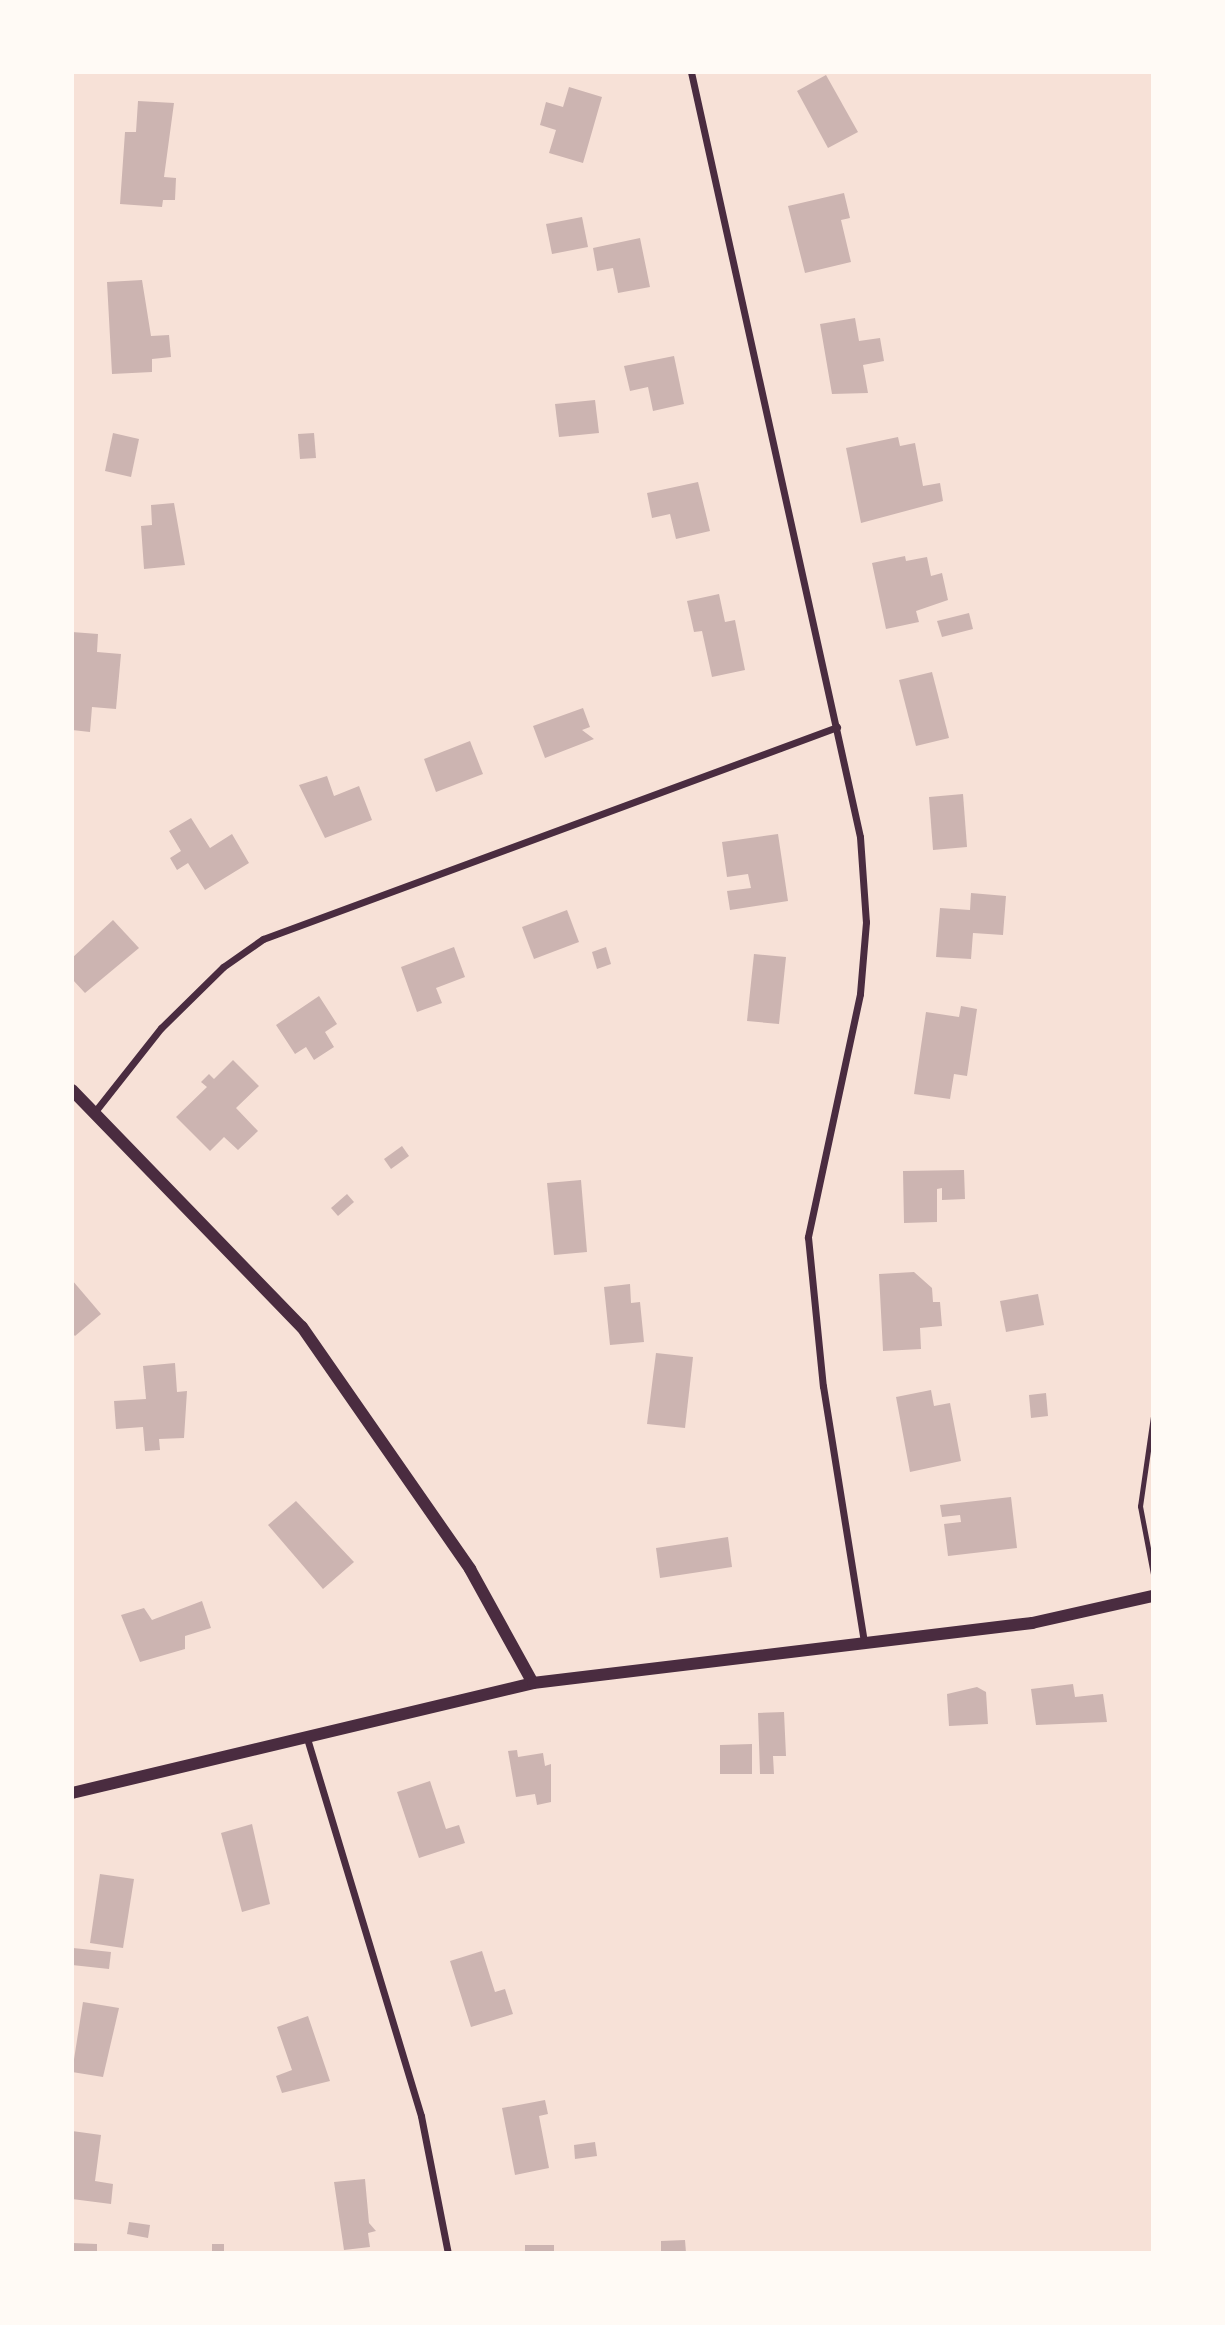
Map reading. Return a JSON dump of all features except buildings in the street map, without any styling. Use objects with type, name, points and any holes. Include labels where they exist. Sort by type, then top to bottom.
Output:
[{"type":"street","points":[[691,72],[860,837],[866,922],[858,1008],[808,1237],[823,1386],[864,1644]]},
{"type":"street","points":[[93,1114],[161,1028],[223,967],[263,939],[837,727]]},
{"type":"street","points":[[72,1090],[93,1114],[223,1239],[302,1327],[470,1569],[533,1683]]},
{"type":"street","points":[[72,1793],[305,1732],[533,1683],[1032,1623],[1153,1596]]},
{"type":"street","points":[[305,1732],[421,2116],[448,2253]]},
{"type":"lane","points":[[1153,1416],[1141,1481],[1145,1535],[1153,1574]]},
{"type":"lane","points":[[1145,1535],[1153,1531]]}]
